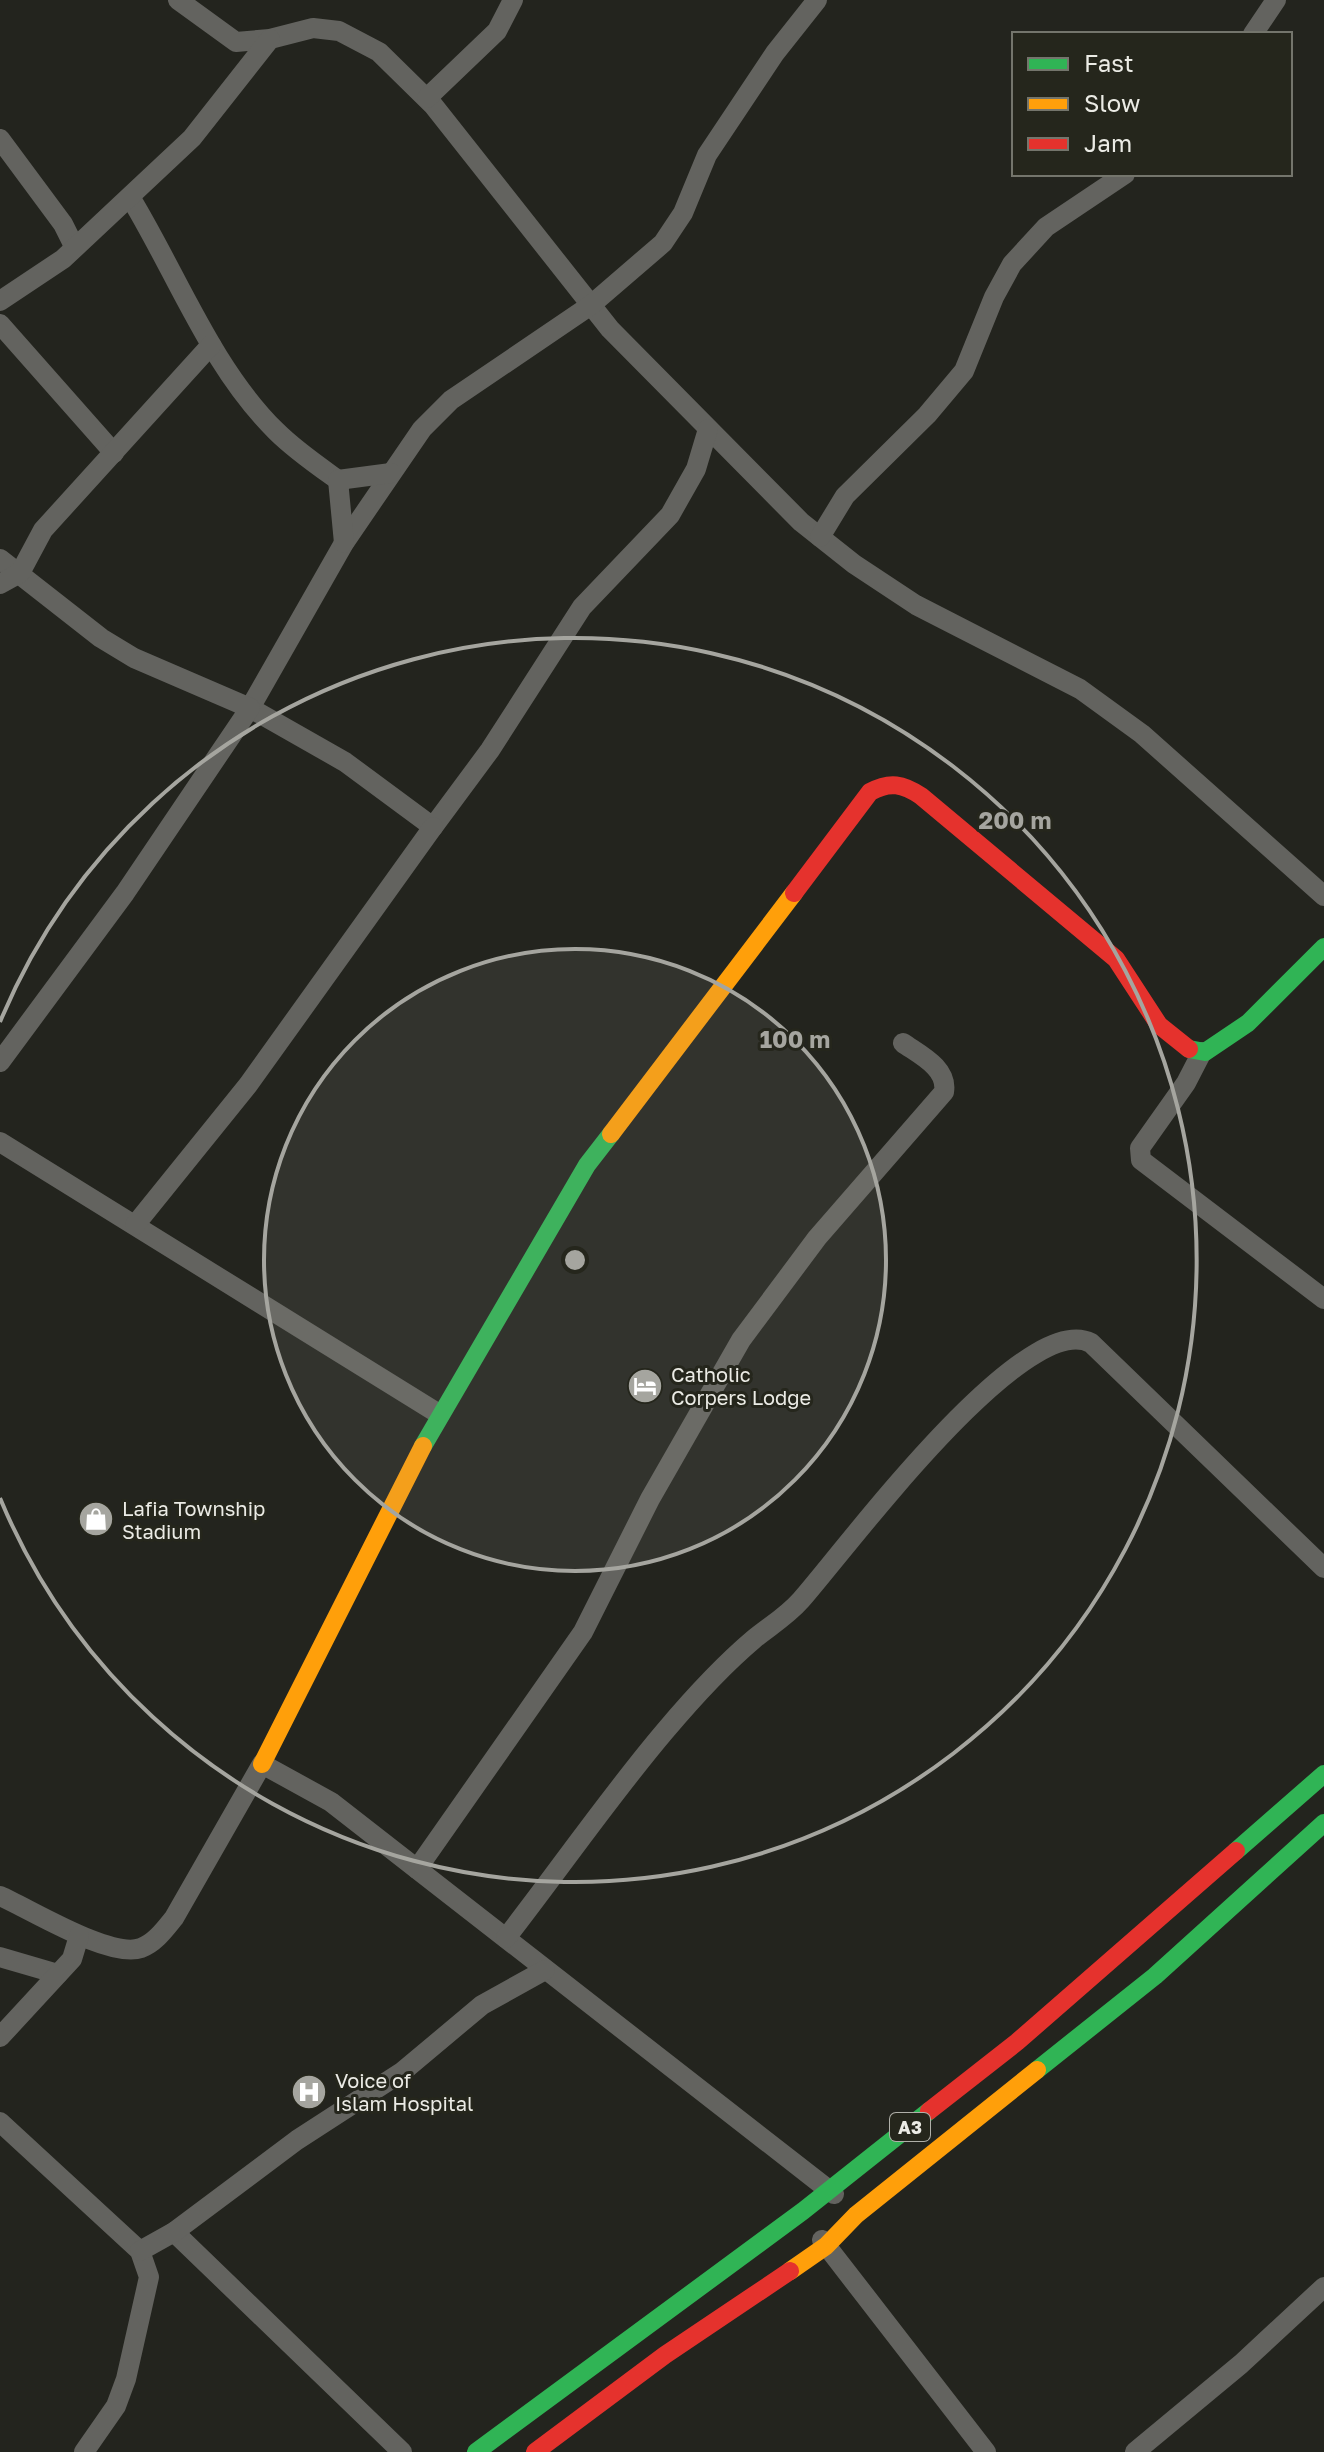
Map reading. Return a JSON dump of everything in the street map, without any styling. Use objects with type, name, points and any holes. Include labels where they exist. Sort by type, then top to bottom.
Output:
[{"type":"main road","points":[[262,1764],[439,1414],[587,1165],[870,792],[885,783],[904,785],[921,796],[1048,898],[1128,970],[1150,1015],[1169,1036],[1202,1052],[1231,1038],[1324,947]]},
{"type":"main road","name":"A3","points":[[476,2452],[803,2211],[1017,2042],[1324,1774]]},
{"type":"main road","name":"A3","points":[[535,2452],[665,2355],[826,2246],[856,2215],[1155,1976],[1324,1823]]},
{"type":"street","points":[[178,0],[230,40],[247,43],[313,28],[339,31],[379,52],[427,98],[591,305],[708,429],[820,537],[916,605],[1080,689],[1142,734],[1324,896]]},
{"type":"street","points":[[427,98],[497,31],[513,0]]},
{"type":"street","points":[[1254,32],[1276,0]]},
{"type":"street","points":[[0,1062],[125,893],[250,708],[344,543],[373,506],[391,473],[422,429],[451,400],[591,305],[674,232],[707,155],[809,3]]},
{"type":"street","points":[[0,301],[63,259],[192,138],[270,39]]},
{"type":"street","points":[[0,139],[63,224],[74,246]]},
{"type":"street","points":[[820,537],[845,496],[927,415],[964,371],[994,297],[1012,264],[1046,227],[1122,176]]},
{"type":"street","points":[[130,197],[163,252],[211,345],[274,430],[338,480],[391,473]]},
{"type":"street","points":[[0,324],[114,453]]},
{"type":"street","points":[[0,584],[20,573],[43,530],[211,345]]},
{"type":"street","points":[[135,1225],[248,1085],[490,750],[582,607],[670,515],[696,469],[708,429]]},
{"type":"street","points":[[338,480],[344,543]]},
{"type":"street","points":[[0,559],[76,620],[123,651],[250,708],[345,762],[433,827]]},
{"type":"street","points":[[417,1869],[583,1632],[644,1511],[741,1340],[817,1238],[944,1092],[944,1077],[937,1068],[903,1043]]},
{"type":"street","points":[[1202,1052],[1186,1083],[1140,1148],[1141,1160],[1324,1299]]},
{"type":"street","points":[[0,1142],[439,1414]]},
{"type":"street","points":[[506,1938],[664,1732],[716,1676],[801,1600],[923,1454],[978,1400],[1031,1357],[1064,1341],[1080,1338],[1091,1343],[1324,1568]]},
{"type":"street","points":[[0,1896],[79,1936],[125,1949],[141,1948],[158,1937],[174,1918],[262,1764],[331,1802],[829,2189],[856,2215]]},
{"type":"street","points":[[0,2037],[72,1959],[79,1936]]},
{"type":"street","points":[[0,1957],[58,1974]]},
{"type":"street","points":[[140,2251],[174,2232],[297,2140],[402,2072],[482,2005],[545,1970]]},
{"type":"street","points":[[0,2122],[140,2251],[149,2277],[126,2379],[116,2406],[84,2452]]},
{"type":"street","points":[[803,2211],[826,2246],[986,2452]]},
{"type":"street","points":[[174,2232],[402,2452]]},
{"type":"street","points":[[1135,2452],[1241,2364],[1324,2287]]},
{"type":"traffic: fast","points":[[1189,1049],[1205,1052],[1248,1023],[1324,947]]},
{"type":"traffic: fast","points":[[423,1446],[587,1165],[611,1134]]},
{"type":"traffic: fast","points":[[1236,1851],[1324,1774]]},
{"type":"traffic: fast","points":[[1037,2070],[1155,1976],[1324,1823]]},
{"type":"traffic: fast","points":[[476,2452],[803,2211],[929,2111]]},
{"type":"traffic: slow","points":[[611,1134],[794,893]]},
{"type":"traffic: slow","points":[[262,1764],[423,1446]]},
{"type":"traffic: slow","points":[[790,2271],[826,2246],[856,2215],[1037,2070]]},
{"type":"traffic: jam","points":[[794,893],[870,792],[890,785],[908,789],[921,796],[1116,959],[1159,1025],[1189,1049]]},
{"type":"traffic: jam","points":[[929,2111],[1017,2042],[1236,1851]]},
{"type":"traffic: jam","points":[[535,2452],[665,2355],[790,2271]]},
{"type":"place","name":"Catholic Corpers Lodge","points":[[645,1386]]},
{"type":"place","name":"Lafia Township Stadium","points":[[96,1519]]},
{"type":"place","name":"Voice of Islam Hospital","points":[[309,2092]]}]
